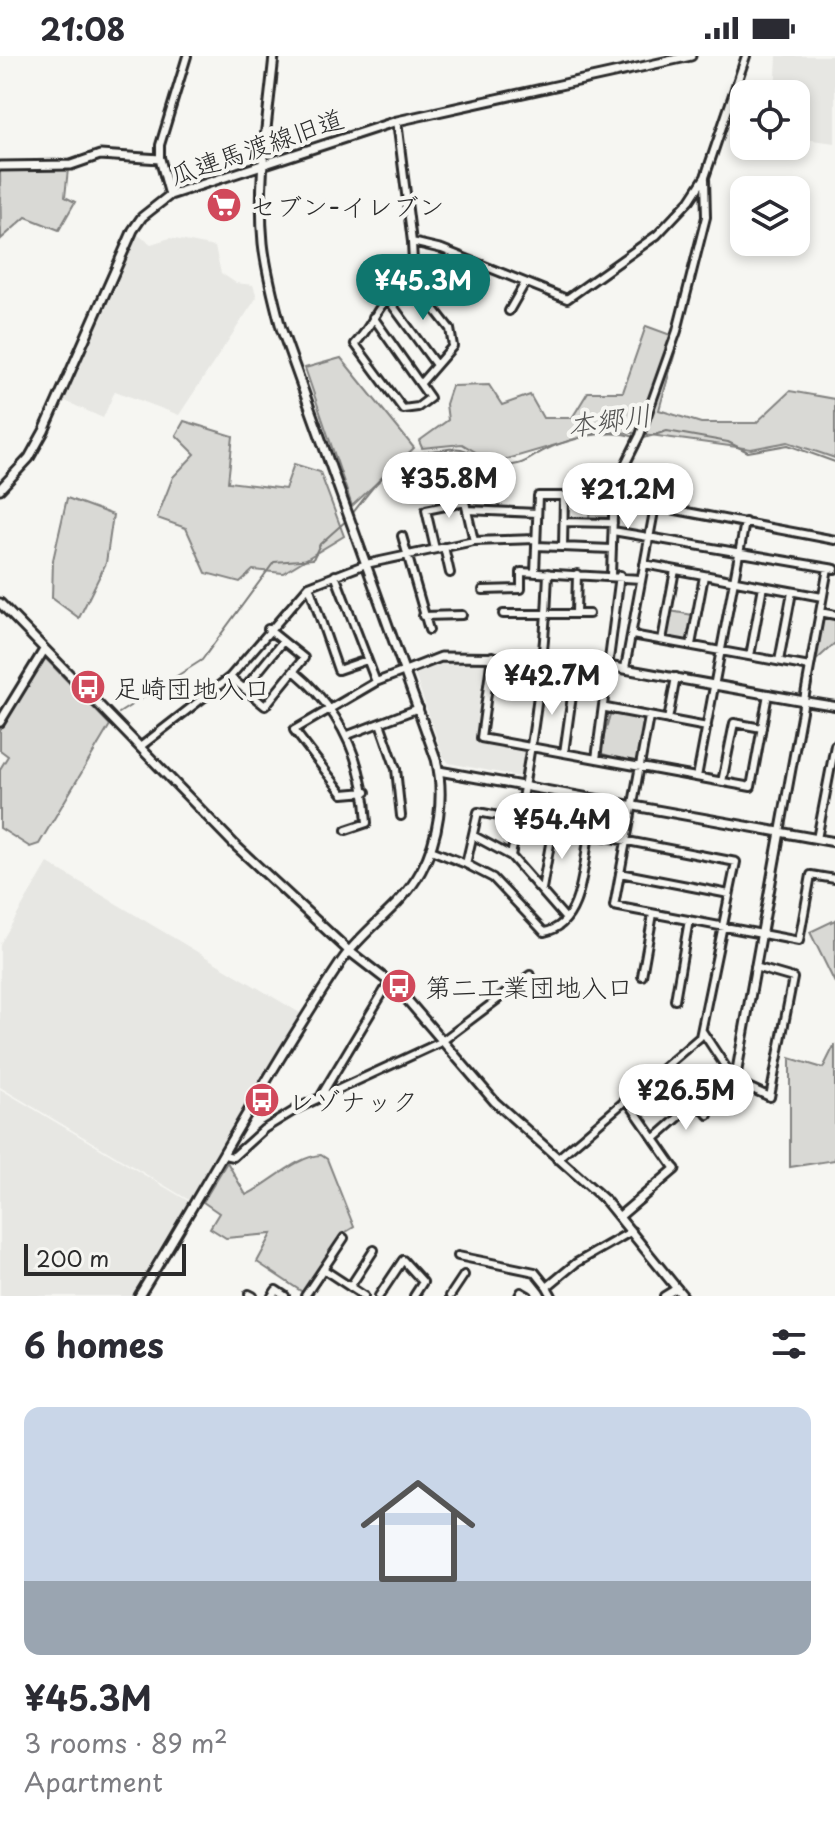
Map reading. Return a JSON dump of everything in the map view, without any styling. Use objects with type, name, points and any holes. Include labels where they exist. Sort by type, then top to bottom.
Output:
[{"type":"street","points":[[170,195],[160,159],[160,145],[187,56]]},
{"type":"street","points":[[143,1295],[224,1155],[349,951],[396,906],[416,879],[431,850],[438,815],[439,771],[281,328],[267,271],[262,240],[263,162],[274,56]]},
{"type":"street","name":"瓜連馬渡線旧道","points":[[0,489],[29,458],[51,417],[133,230],[142,217],[170,195],[263,162],[397,121],[691,56]]},
{"type":"street","points":[[412,242],[442,249],[567,299],[657,235],[690,200],[705,177],[746,56]]},
{"type":"street","points":[[397,121],[414,283],[450,329],[453,346],[420,384]]},
{"type":"street","points":[[0,166],[71,165],[100,155],[160,159]]},
{"type":"street","points":[[611,575],[614,487],[639,437],[677,331],[706,217],[705,177]]},
{"type":"street","points":[[373,317],[430,398],[418,407],[403,409],[355,344],[373,317],[391,292],[414,283]]},
{"type":"street","points":[[509,311],[525,283]]},
{"type":"street","points":[[387,298],[436,365]]},
{"type":"street","points":[[535,573],[538,496],[564,496],[563,547]]},
{"type":"street","points":[[435,549],[426,510],[465,502],[474,541]]},
{"type":"street","points":[[625,668],[655,506],[835,540]]},
{"type":"street","points":[[467,510],[537,513]]},
{"type":"street","points":[[564,522],[613,527],[832,569],[822,597],[735,1081]]},
{"type":"street","points":[[697,777],[745,522]]},
{"type":"street","points":[[402,536],[429,630]]},
{"type":"street","points":[[140,747],[230,677],[268,629],[309,586],[335,575],[366,564],[474,541],[612,549]]},
{"type":"street","points":[[444,547],[450,573]]},
{"type":"street","points":[[644,564],[822,597]]},
{"type":"street","points":[[662,640],[675,570]]},
{"type":"street","points":[[483,590],[521,589],[521,572],[620,575],[641,579]]},
{"type":"street","points":[[511,856],[533,748],[545,657],[548,573]]},
{"type":"street","points":[[576,613],[577,574]]},
{"type":"street","points":[[335,575],[376,682]]},
{"type":"street","points":[[596,759],[606,708],[607,664],[616,619],[620,575]]},
{"type":"street","points":[[691,645],[704,576]]},
{"type":"street","points":[[309,586],[338,670],[367,660]]},
{"type":"street","points":[[750,656],[763,586]]},
{"type":"street","points":[[779,661],[792,592]]},
{"type":"street","points":[[0,603],[235,845],[349,951],[390,981],[495,1102],[620,1216],[683,1296]]},
{"type":"street","points":[[820,612],[835,615]]},
{"type":"street","points":[[503,614],[589,614]]},
{"type":"street","points":[[423,616],[462,615]]},
{"type":"street","points":[[616,619],[634,622]]},
{"type":"street","points":[[230,677],[265,706],[294,671],[304,658],[268,629]]},
{"type":"street","points":[[632,635],[810,667]]},
{"type":"street","points":[[244,689],[283,641]]},
{"type":"street","points":[[0,722],[44,650]]},
{"type":"street","points":[[492,656],[481,738],[751,787],[768,694]]},
{"type":"street","points":[[366,792],[343,794],[294,730],[376,682],[441,657],[577,660],[835,706]]},
{"type":"street","points":[[564,753],[577,660]]},
{"type":"street","points":[[294,671],[319,692],[348,735],[366,792],[367,823],[346,830]]},
{"type":"street","points":[[668,720],[676,677]]},
{"type":"street","points":[[348,735],[419,708]]},
{"type":"street","points":[[606,708],[707,727]]},
{"type":"street","points":[[649,717],[614,906],[799,941],[811,875],[835,879]]},
{"type":"street","points":[[380,723],[396,769],[401,816]]},
{"type":"street","points":[[722,782],[734,723],[762,728]]},
{"type":"street","points":[[817,839],[835,745]]},
{"type":"street","points":[[439,771],[526,784],[835,842]]},
{"type":"street","points":[[826,798],[835,801]]},
{"type":"street","points":[[466,864],[478,812],[736,862],[702,1031],[669,1064],[557,1159]]},
{"type":"street","points":[[542,889],[553,827]]},
{"type":"street","points":[[431,850],[493,878],[544,932],[573,913],[589,834]]},
{"type":"street","points":[[474,836],[511,856],[566,919]]},
{"type":"street","points":[[620,873],[729,894]]},
{"type":"street","points":[[642,976],[653,914]]},
{"type":"street","points":[[675,1000],[689,920]]},
{"type":"street","points":[[702,1031],[735,1081],[770,1097],[793,978],[755,967]]},
{"type":"street","points":[[224,1155],[233,1157],[264,1129],[321,1096],[441,1042],[530,975]]},
{"type":"street","points":[[321,1096],[390,981]]},
{"type":"street","points":[[669,1064],[708,1115]]},
{"type":"street","points":[[655,1076],[670,1096]]},
{"type":"street","points":[[620,1216],[675,1169],[627,1100]]},
{"type":"street","points":[[654,1139],[697,1101]]},
{"type":"street","points":[[547,1287],[576,1263],[632,1231]]},
{"type":"street","points":[[305,1296],[344,1238]]},
{"type":"street","points":[[350,1287],[374,1250]]},
{"type":"street","points":[[458,1256],[535,1272],[552,1296]]},
{"type":"street","points":[[379,1296],[403,1260],[423,1282],[414,1296]]},
{"type":"street","points":[[323,1269],[364,1296]]},
{"type":"street","points":[[450,1296],[464,1275]]},
{"type":"street","points":[[664,1296],[677,1288]]},
{"type":"street","points":[[272,1296],[276,1290],[285,1296]]},
{"type":"street","points":[[519,1296],[521,1292],[528,1296]]},
{"type":"shaded area","points":[[777,56],[835,56],[835,143],[810,140],[810,80],[776,80]]},
{"type":"shaded area","points":[[68,169],[65,197],[75,202],[59,230],[26,217],[1,239],[0,170]]},
{"type":"shaded area","points":[[138,235],[151,244],[170,238],[215,247],[221,273],[236,283],[253,285],[257,297],[179,415],[115,391],[103,418],[63,400],[133,237]]},
{"type":"shaded area","points":[[646,326],[679,338],[659,410],[701,423],[756,423],[790,391],[835,399],[835,458],[788,442],[751,449],[636,433],[600,432],[494,463],[462,444],[422,448],[419,441],[448,420],[446,404],[452,386],[489,385],[502,405],[530,395],[543,418],[572,418],[588,392],[623,392]]},
{"type":"shaded area","points":[[341,358],[414,448],[352,506],[305,368]]},
{"type":"shaded area","points":[[184,421],[233,436],[228,482],[285,489],[294,464],[320,472],[344,536],[283,573],[253,570],[240,582],[206,573],[186,528],[157,518],[173,477],[195,454],[176,435]]},
{"type":"shaded area","points":[[591,486],[610,489],[610,519],[589,519]]},
{"type":"shaded area","points":[[67,498],[113,515],[106,563],[79,618],[52,598],[53,560]]},
{"type":"shaded area","points":[[670,611],[693,615],[688,641],[666,637]]},
{"type":"shaded area","points":[[823,615],[835,617],[835,643],[814,662]]},
{"type":"shaded area","points":[[44,657],[110,725],[39,844],[30,847],[0,828],[0,769],[8,756],[0,750],[0,730]]},
{"type":"shaded area","points":[[443,661],[488,664],[477,740],[526,749],[525,774],[521,777],[449,763],[443,756],[415,675]]},
{"type":"shaded area","points":[[611,711],[644,718],[635,763],[599,753]]},
{"type":"shaded area","points":[[48,863],[300,1013],[189,1200],[0,1087],[0,944]]},
{"type":"shaded area","points":[[835,920],[835,983],[810,932]]},
{"type":"shaded area","points":[[835,1044],[835,1160],[790,1167],[790,1058],[823,1068]]},
{"type":"shaded area","points":[[0,1089],[188,1201],[131,1296],[0,1296]]},
{"type":"shaded area","points":[[321,1155],[327,1159],[354,1227],[341,1235],[304,1293],[257,1262],[272,1234],[226,1238],[210,1228],[219,1213],[203,1202],[227,1162],[246,1195],[302,1160]]},
{"type":"waterway","name":"本郷川","points":[[641,439],[667,431],[728,442],[748,452],[788,445],[835,462]]},
{"type":"waterway","name":"本郷川","points":[[352,514],[390,470],[400,462],[426,452],[461,449],[493,464],[508,466],[522,463],[577,438],[601,434],[635,437]]},
{"type":"waterway","name":"本郷川","points":[[119,713],[202,660],[274,562],[313,559],[320,544],[348,519]]},
{"type":"place","name":"セブン-イレブン","points":[[224,205]]},
{"type":"place","name":"足崎団地入口","points":[[88,687]]},
{"type":"place","name":"第二工業団地入口","points":[[399,986]]},
{"type":"place","name":"レゾナック","points":[[262,1100]]}]
